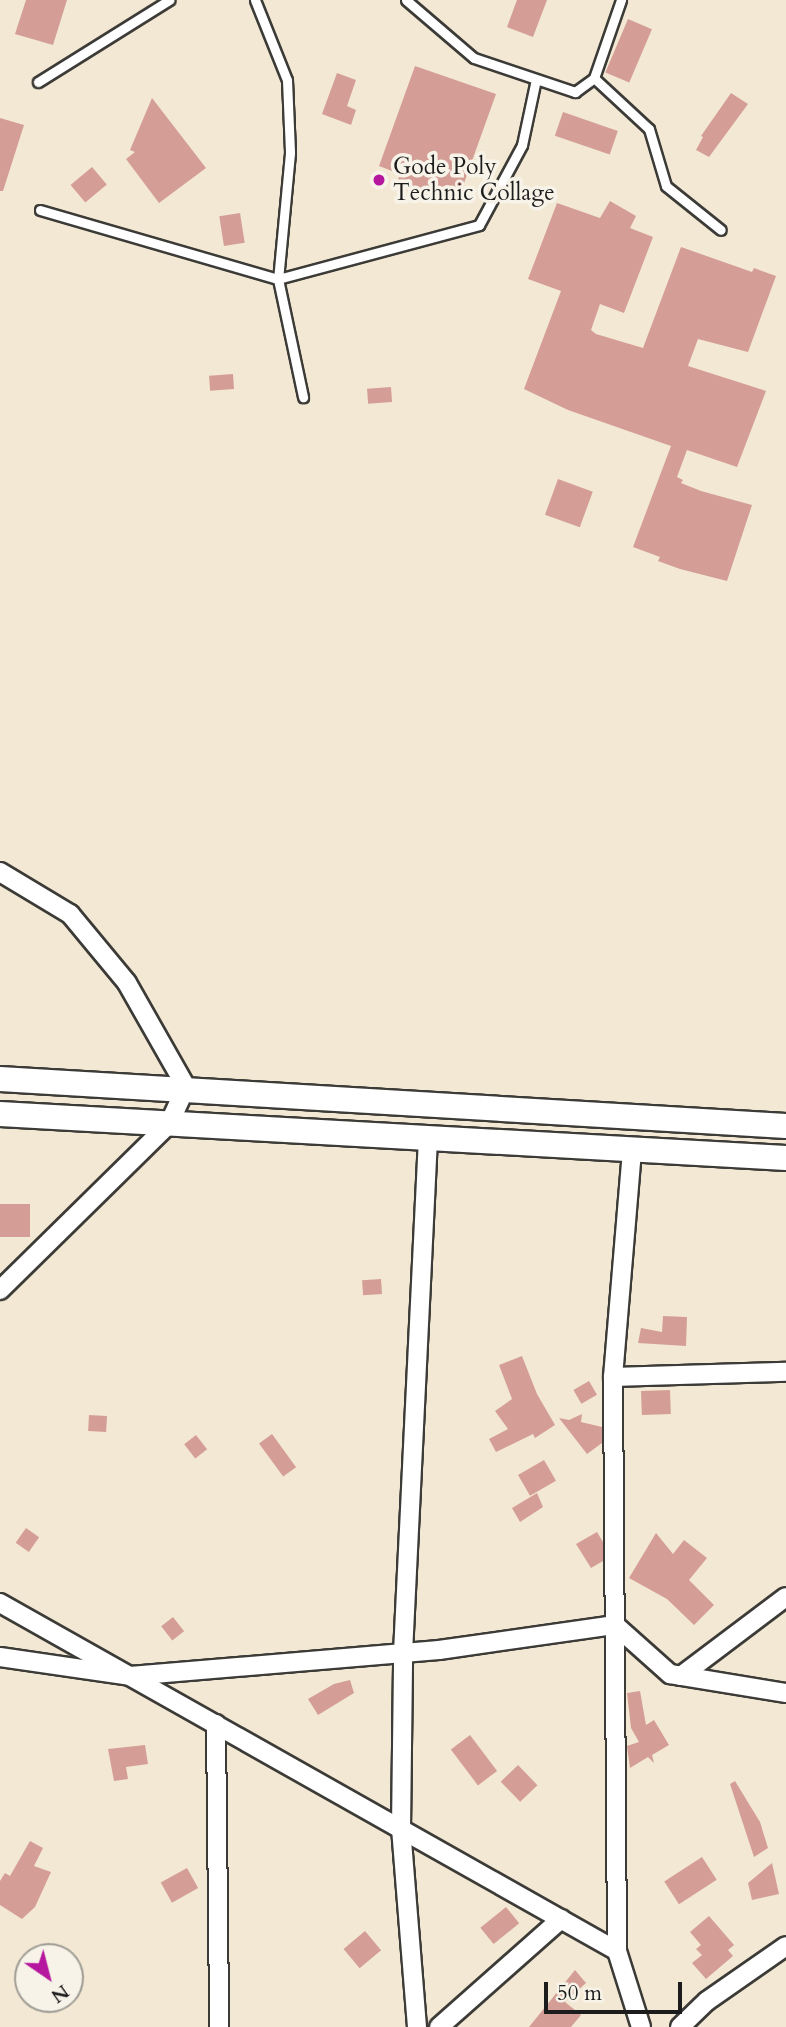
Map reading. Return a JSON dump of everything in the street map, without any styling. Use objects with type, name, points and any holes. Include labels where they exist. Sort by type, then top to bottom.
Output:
[{"type":"street","points":[[0,872],[70,914],[127,983],[186,1087]]},
{"type":"street","points":[[0,1079],[186,1087],[786,1126]]},
{"type":"street","points":[[0,1290],[169,1124],[186,1087]]},
{"type":"street","points":[[0,1114],[786,1158]]},
{"type":"street","points":[[417,2027],[401,1829],[403,1653],[428,1138]]},
{"type":"street","points":[[632,1150],[613,1377],[617,1951],[641,2027]]},
{"type":"street","points":[[613,1377],[786,1372]]},
{"type":"street","points":[[681,1676],[786,1597]]},
{"type":"street","points":[[0,1603],[617,1951]]},
{"type":"street","points":[[0,1657],[131,1676],[403,1653],[615,1625],[670,1674],[786,1693]]},
{"type":"street","points":[[216,1724],[219,2027]]},
{"type":"street","points":[[439,2027],[561,1919]]},
{"type":"street","points":[[680,2027],[707,2001],[786,1945]]},
{"type":"lane","points":[[38,82],[169,0]]},
{"type":"lane","points":[[255,0],[287,80],[290,153],[278,279],[303,397]]},
{"type":"lane","points":[[406,0],[474,58],[575,92],[594,79],[621,0]]},
{"type":"lane","points":[[40,210],[278,279],[479,225],[522,145],[536,79]]},
{"type":"lane","points":[[594,79],[649,129],[666,186],[721,230]]},
{"type":"building","points":[[26,0],[67,0],[53,45],[15,34]]},
{"type":"building","points":[[517,0],[547,0],[533,37],[507,27]]},
{"type":"building","points":[[628,19],[652,29],[629,83],[605,72]]},
{"type":"building","points":[[415,66],[496,94],[458,200],[430,190],[428,198],[396,186],[400,174],[379,166]]},
{"type":"building","points":[[337,73],[356,80],[347,106],[356,110],[351,125],[322,114]]},
{"type":"building","points":[[731,93],[748,104],[709,157],[696,150],[703,137],[701,136]]},
{"type":"building","points":[[152,98],[206,168],[159,203],[126,159],[135,152],[130,150]]},
{"type":"building","points":[[563,112],[618,131],[610,155],[555,136]]},
{"type":"building","points":[[0,118],[24,125],[3,191],[0,191]]},
{"type":"building","points":[[92,167],[107,185],[85,203],[71,185]]},
{"type":"building","points":[[610,201],[636,216],[630,228],[653,237],[624,313],[600,304],[591,330],[596,334],[643,348],[681,247],[752,272],[754,268],[776,276],[748,352],[698,339],[688,366],[766,391],[737,467],[687,450],[677,477],[683,480],[681,483],[701,491],[752,505],[727,581],[680,569],[658,561],[660,557],[633,547],[671,446],[568,410],[524,389],[561,291],[528,279],[557,203],[600,218]]},
{"type":"building","points":[[240,213],[245,243],[224,246],[219,216]]},
{"type":"building","points":[[233,374],[234,389],[210,391],[209,376]]},
{"type":"building","points":[[391,387],[392,402],[368,404],[367,389]]},
{"type":"building","points":[[558,479],[593,492],[580,527],[545,515]]},
{"type":"building","points":[[0,1204],[30,1204],[30,1237],[0,1237]]},
{"type":"building","points":[[381,1279],[382,1294],[363,1295],[362,1280]]},
{"type":"building","points":[[663,1316],[687,1317],[686,1346],[638,1343],[641,1328],[662,1332]]},
{"type":"building","points":[[522,1356],[537,1394],[555,1425],[535,1438],[533,1434],[496,1452],[489,1439],[508,1429],[495,1411],[512,1399],[499,1365]]},
{"type":"building","points":[[589,1381],[597,1395],[581,1404],[573,1390]]},
{"type":"building","points":[[670,1390],[671,1414],[642,1415],[641,1391]]},
{"type":"building","points":[[582,1414],[581,1422],[602,1427],[602,1443],[587,1454],[559,1418],[569,1420]]},
{"type":"building","points":[[89,1415],[107,1416],[106,1432],[88,1431]]},
{"type":"building","points":[[272,1434],[296,1467],[283,1477],[259,1443]]},
{"type":"building","points":[[196,1435],[207,1449],[195,1458],[184,1444]]},
{"type":"building","points":[[544,1460],[556,1481],[530,1496],[518,1475]]},
{"type":"building","points":[[537,1493],[543,1507],[520,1522],[512,1508]]},
{"type":"building","points":[[26,1528],[39,1537],[29,1552],[16,1543]]},
{"type":"building","points":[[597,1532],[603,1542],[603,1561],[591,1568],[576,1544]]},
{"type":"building","points":[[656,1533],[673,1554],[684,1540],[707,1558],[689,1580],[714,1605],[694,1625],[667,1599],[629,1578]]},
{"type":"building","points":[[173,1617],[184,1631],[172,1640],[161,1626]]},
{"type":"building","points":[[350,1680],[354,1693],[318,1715],[308,1699],[334,1684]]},
{"type":"building","points":[[640,1691],[646,1725],[654,1720],[669,1745],[652,1755],[654,1763],[648,1757],[630,1768],[627,1746],[639,1742],[631,1728],[627,1693]]},
{"type":"building","points":[[470,1735],[497,1771],[478,1785],[451,1749]]},
{"type":"building","points":[[145,1745],[148,1764],[126,1767],[128,1779],[114,1781],[108,1749]]},
{"type":"building","points":[[518,1765],[537,1785],[520,1802],[501,1782]]},
{"type":"building","points":[[735,1781],[760,1822],[768,1848],[754,1857],[730,1784]]},
{"type":"building","points":[[30,1841],[43,1848],[34,1866],[51,1872],[35,1907],[22,1919],[0,1905],[0,1881],[5,1873],[10,1876]]},
{"type":"building","points":[[702,1857],[717,1880],[679,1904],[664,1882]]},
{"type":"building","points":[[772,1863],[779,1894],[752,1900],[748,1883]]},
{"type":"building","points":[[187,1868],[198,1888],[172,1903],[161,1883]]},
{"type":"building","points":[[506,1907],[519,1923],[494,1944],[480,1928]]},
{"type":"building","points":[[709,1916],[734,1945],[728,1950],[733,1956],[706,1979],[692,1963],[702,1955],[696,1949],[701,1945],[690,1932]]},
{"type":"building","points":[[365,1931],[381,1950],[360,1968],[344,1949]]},
{"type":"building","points":[[575,1970],[586,1983],[565,2002],[581,2015],[571,2027],[529,2027]]},
{"type":"place","name":"Gode Poly Technic Collage","points":[[379,180]]}]
